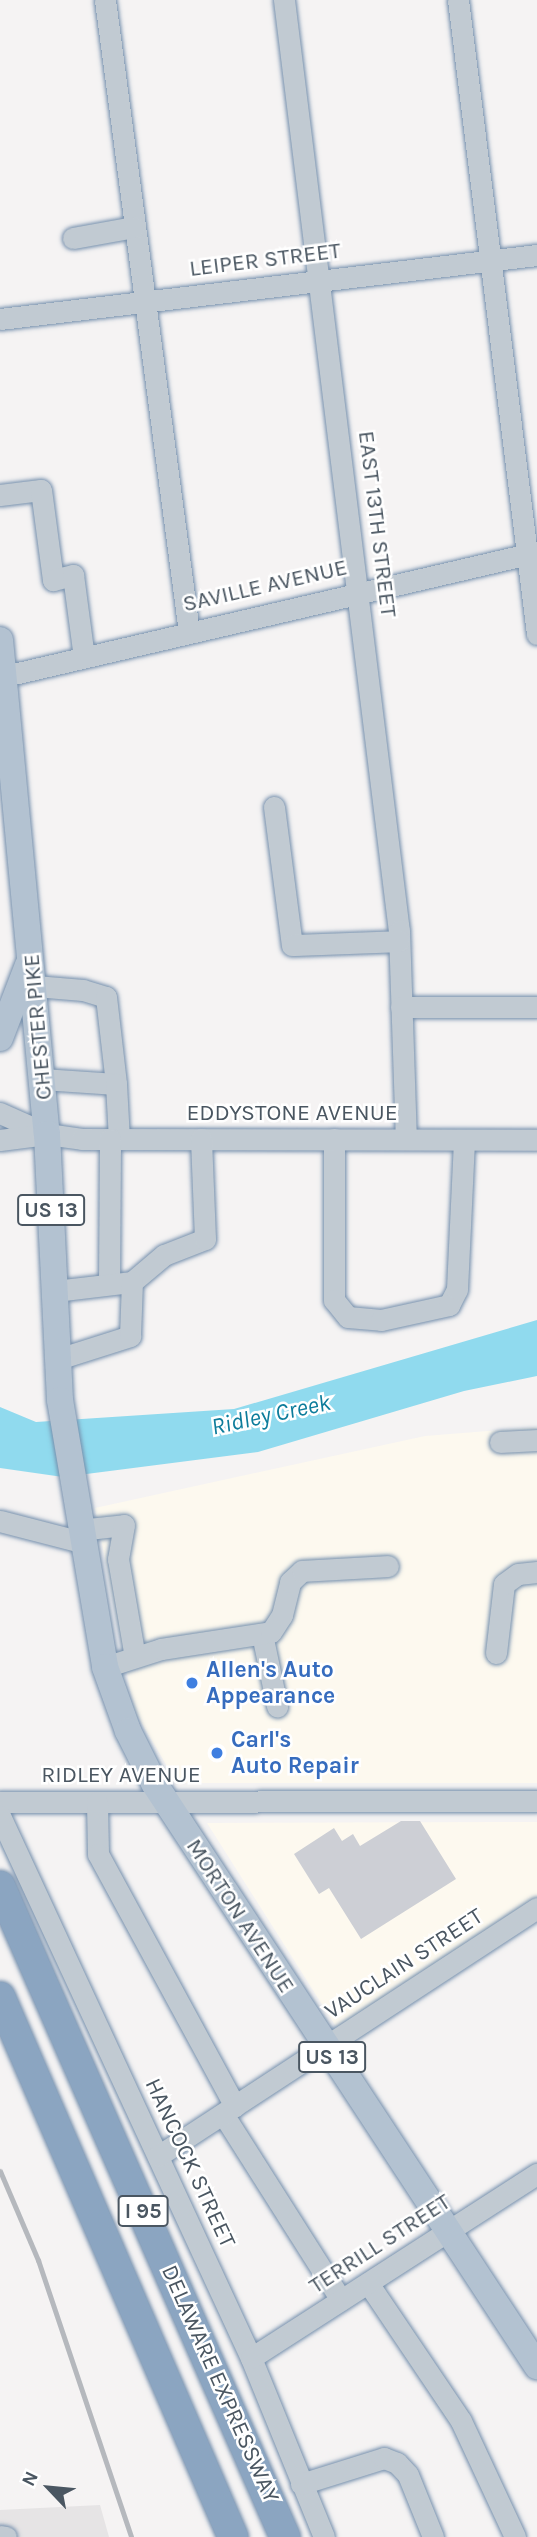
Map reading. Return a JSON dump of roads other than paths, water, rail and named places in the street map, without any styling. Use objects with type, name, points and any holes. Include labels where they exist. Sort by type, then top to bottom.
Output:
[{"type":"highway","name":"DELAWARE EXPRESSWAY","points":[[0,1886],[284,2532]]},
{"type":"highway","name":"DELAWARE EXPRESSWAY","points":[[0,1997],[232,2535]]},
{"type":"main road","name":"CHESTER PIKE","points":[[0,640],[32,953],[47,1134],[62,1416]]},
{"type":"main road","points":[[0,1038],[32,953]]},
{"type":"main road","name":"MORTON AVENUE","points":[[62,1416],[80,1536],[105,1667],[128,1731],[166,1802],[537,2366]]},
{"type":"street","points":[[105,0],[142,302],[189,632]]},
{"type":"street","name":"EAST 13TH STREET","points":[[284,0],[359,591],[399,941],[406,1139]]},
{"type":"street","points":[[458,0],[490,262],[532,553],[537,634]]},
{"type":"street","points":[[73,238],[134,227]]},
{"type":"street","name":"LEIPER STREET","points":[[0,319],[537,255]]},
{"type":"street","points":[[0,495],[41,490],[52,580],[73,575],[84,657]]},
{"type":"street","name":"SAVILLE AVENUE","points":[[5,676],[359,591],[532,553]]},
{"type":"street","points":[[274,807],[292,945],[399,941]]},
{"type":"street","points":[[34,986],[83,989],[106,997],[116,1084],[109,1284]]},
{"type":"street","points":[[401,1007],[537,1007]]},
{"type":"street","points":[[42,1079],[116,1084]]},
{"type":"street","points":[[0,1112],[47,1134]]},
{"type":"street","points":[[0,1140],[47,1134]]},
{"type":"street","name":"EDDYSTONE AVENUE","points":[[47,1134],[115,1139],[537,1140]]},
{"type":"street","points":[[55,1291],[132,1282],[164,1255],[205,1239],[201,1139]]},
{"type":"street","points":[[334,1139],[334,1300],[348,1317],[381,1320],[449,1305],[457,1289],[464,1140]]},
{"type":"street","points":[[58,1359],[130,1336],[132,1282]]},
{"type":"street","points":[[500,1442],[537,1440]]},
{"type":"street","points":[[0,1521],[80,1536],[124,1525],[118,1559],[135,1657]]},
{"type":"street","points":[[105,1667],[161,1648],[271,1632],[282,1615],[290,1582],[302,1571],[388,1566]]},
{"type":"street","points":[[496,1653],[504,1584],[518,1574],[537,1572]]},
{"type":"street","points":[[262,1634],[277,1706]]},
{"type":"street","points":[[97,1801],[98,1854],[229,2110],[341,2300]]},
{"type":"street","name":"RIDLEY AVENUE","points":[[0,1802],[537,1801]]},
{"type":"street","name":"HANCOCK STREET","points":[[0,1816],[251,2358],[324,2537]]},
{"type":"street","name":"VAUCLAIN STREET","points":[[158,2156],[537,1908]]},
{"type":"street","name":"TERRILL STREET","points":[[251,2358],[537,2174]]},
{"type":"street","points":[[368,2283],[461,2421],[515,2537]]},
{"type":"street","points":[[301,2484],[384,2458],[397,2463],[408,2476],[433,2537]]},
{"type":"street","points":[[0,2536],[6,2537]]},
{"type":"water","name":"Ridley Creek","points":[[537,1320],[537,1376],[464,1391],[258,1452],[63,1477],[0,1468],[0,1407],[36,1422],[234,1409]]},
{"type":"railway","points":[[0,2171],[38,2260],[131,2537]]},
{"type":"place","name":"Allen's Auto Appearance","points":[[192,1683]]},
{"type":"place","name":"Carl's Auto Repair","points":[[217,1753]]}]
